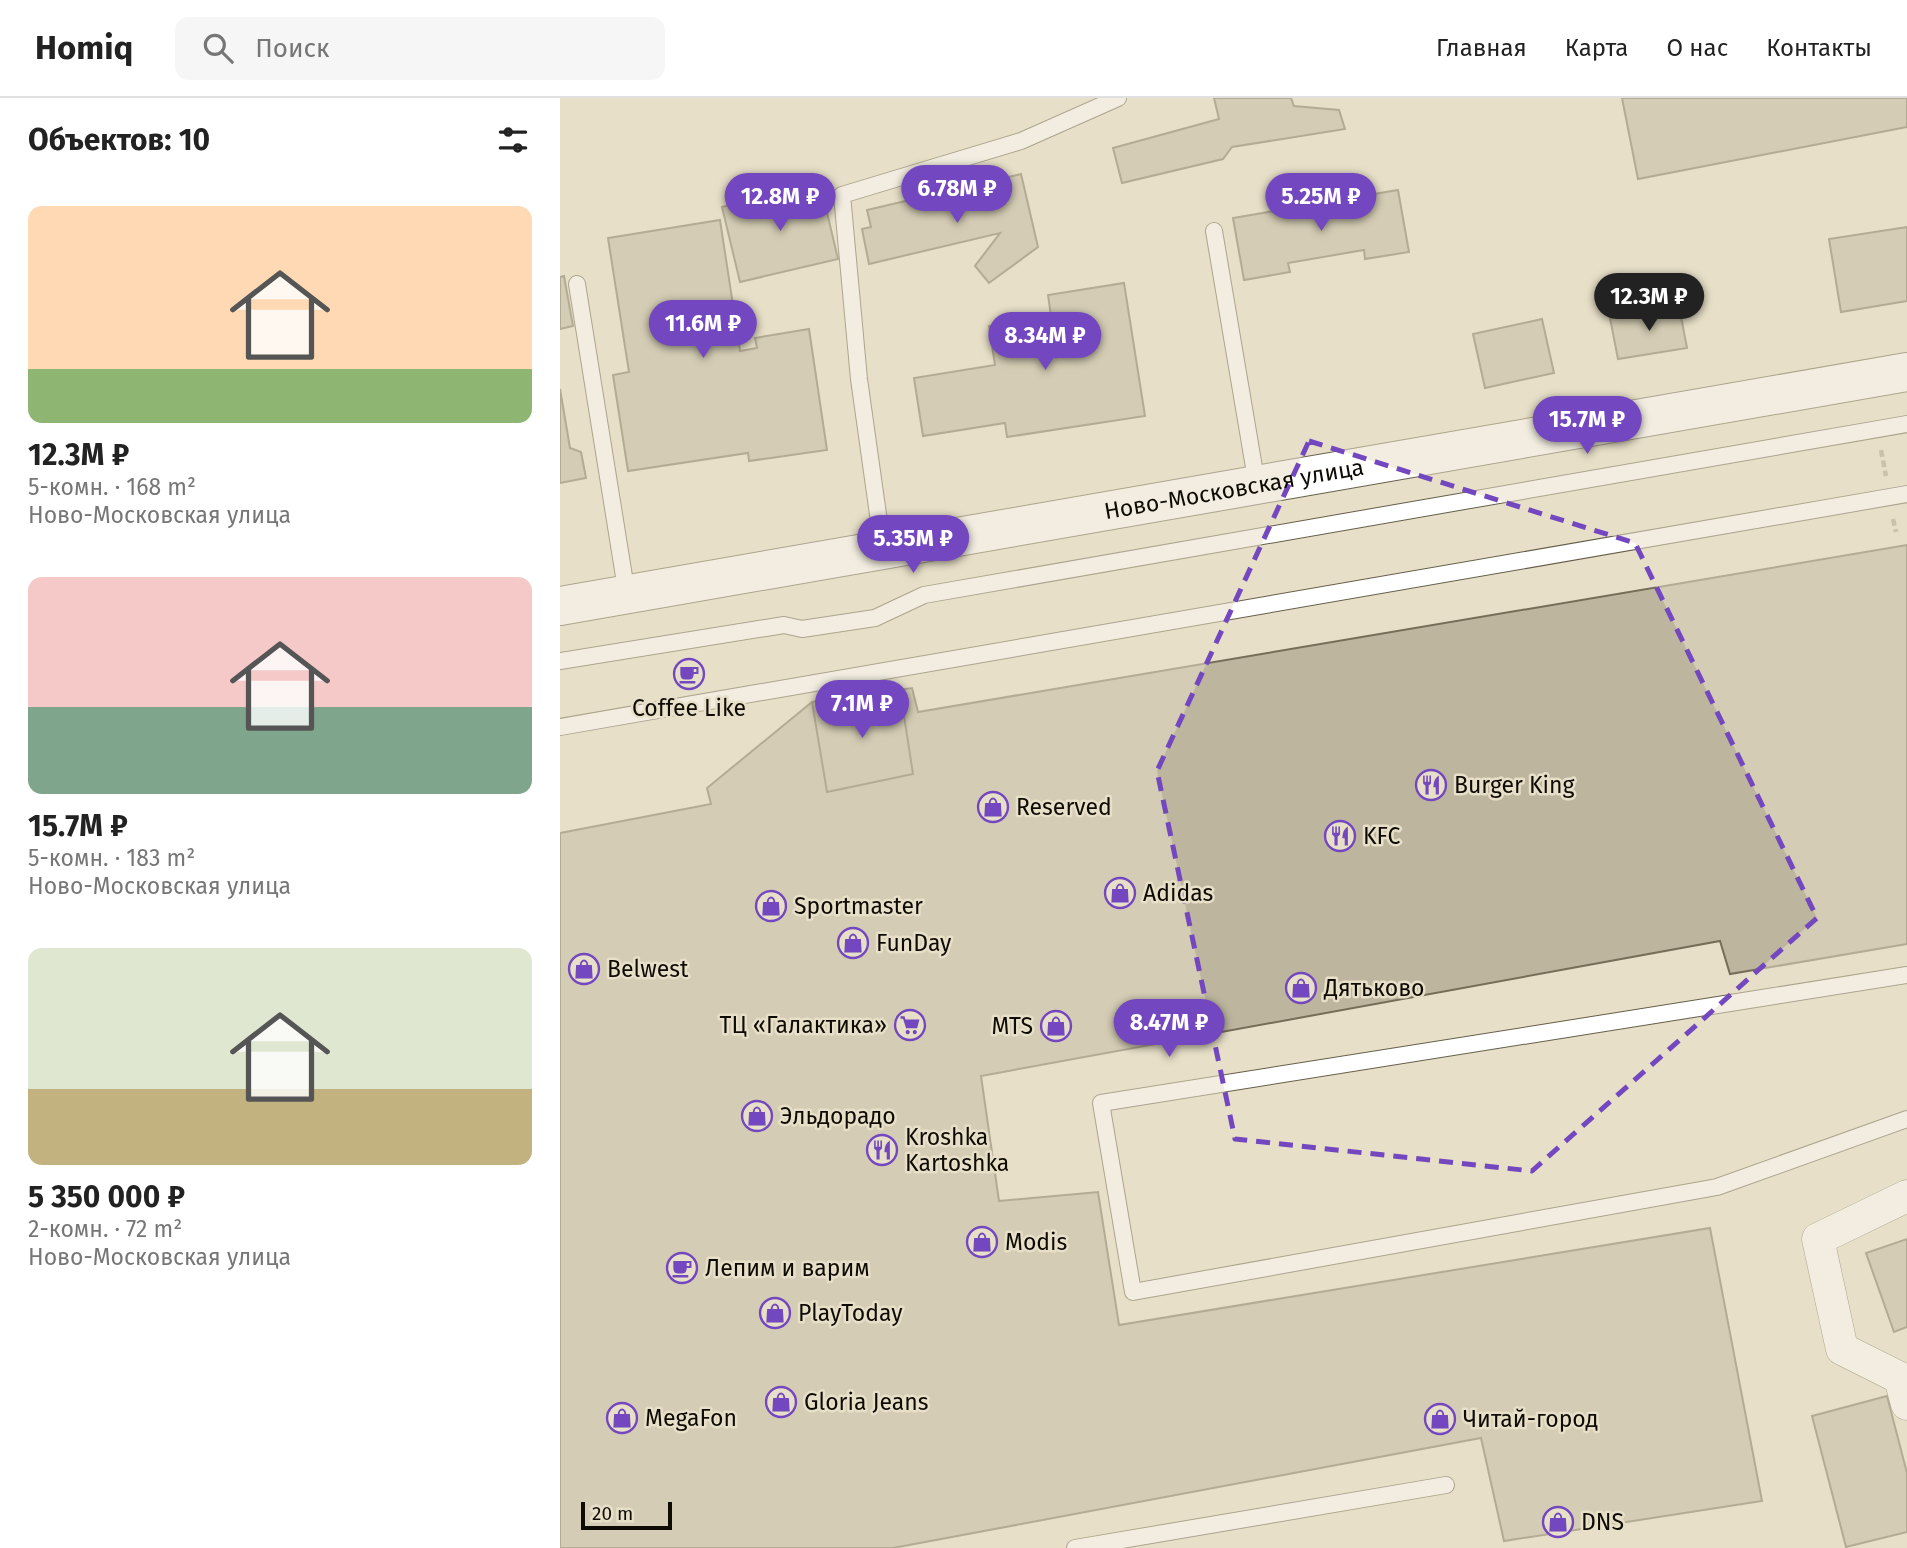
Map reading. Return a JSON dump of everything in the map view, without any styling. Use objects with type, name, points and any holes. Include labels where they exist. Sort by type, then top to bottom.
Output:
[{"type":"street","name":"Ново-Московская улица","points":[[560,606],[1907,372]]},
{"type":"street","points":[[1907,1196],[1818,1239],[1842,1349],[1900,1378],[1907,1404]]},
{"type":"lane","points":[[883,550],[859,379],[842,195],[1021,141],[1118,98]]},
{"type":"lane","points":[[1214,231],[1257,485]]},
{"type":"lane","points":[[577,284],[627,595]]},
{"type":"lane","points":[[560,661],[784,625],[802,629],[875,618],[925,595],[1907,424]]},
{"type":"lane","points":[[560,727],[1907,494]]},
{"type":"lane","points":[[1907,975],[1101,1103],[1133,1292],[1717,1187],[1907,1119]]},
{"type":"lane","points":[[1075,1548],[1446,1485]]},
{"type":"highlighted area","points":[[1309,441],[1635,543],[1817,918],[1532,1171],[1235,1139],[1157,771]]},
{"type":"building","points":[[1214,98],[1291,98],[1294,106],[1339,110],[1345,129],[1232,147],[1223,159],[1122,183],[1113,148],[1219,119]]},
{"type":"building","points":[[1622,98],[1907,98],[1907,127],[1638,179]]},
{"type":"building","points":[[1021,174],[1038,247],[989,283],[975,266],[1000,233],[869,264],[862,229],[871,227],[867,210]]},
{"type":"building","points":[[820,183],[838,259],[740,282],[722,207]]},
{"type":"building","points":[[1398,190],[1409,252],[1365,259],[1364,250],[1288,263],[1290,272],[1244,280],[1233,218]]},
{"type":"building","points":[[720,220],[740,351],[757,348],[755,338],[809,329],[827,450],[749,461],[748,453],[628,471],[613,375],[629,372],[608,238]]},
{"type":"building","points":[[1907,227],[1907,301],[1841,312],[1829,239]]},
{"type":"building","points":[[564,276],[573,326],[560,329],[560,277]]},
{"type":"building","points":[[1124,283],[1145,416],[1007,437],[1005,423],[923,436],[914,378],[995,365],[989,326],[1051,316],[1048,295]]},
{"type":"building","points":[[1679,306],[1687,348],[1618,359],[1610,318]]},
{"type":"building","points":[[1542,319],[1554,373],[1485,388],[1473,334]]},
{"type":"building","points":[[560,389],[570,448],[581,452],[586,478],[560,483]]},
{"type":"building","name":"ТЦ «Галактика»","points":[[1907,545],[1907,944],[1730,974],[1720,941],[981,1076],[999,1201],[1098,1192],[1119,1325],[1710,1228],[1762,1501],[1504,1541],[1481,1438],[893,1548],[560,1548],[560,833],[711,804],[707,788],[812,702],[912,688],[918,712]]},
{"type":"building","points":[[900,690],[913,774],[827,792],[812,702]]},
{"type":"building","points":[[1907,1239],[1907,1327],[1894,1332],[1866,1253]]},
{"type":"building","points":[[1887,1396],[1907,1473],[1907,1532],[1846,1547],[1812,1416]]},
{"type":"place","name":"Coffee Like","points":[[689,674]]},
{"type":"place","name":"Burger King","points":[[1431,785]]},
{"type":"place","name":"Reserved","points":[[993,807]]},
{"type":"place","name":"KFC","points":[[1340,836]]},
{"type":"place","name":"Adidas","points":[[1120,893]]},
{"type":"place","name":"Sportmaster","points":[[771,906]]},
{"type":"place","name":"FunDay","points":[[853,943]]},
{"type":"place","name":"Belwest","points":[[584,969]]},
{"type":"place","name":"Дятьково","points":[[1301,988]]},
{"type":"place","name":"ТЦ «Галактика»","points":[[910,1025]]},
{"type":"place","name":"MTS","points":[[1056,1026]]},
{"type":"place","name":"Эльдорадо","points":[[757,1116]]},
{"type":"place","name":"Kroshka Kartoshka","points":[[882,1150]]},
{"type":"place","name":"Modis","points":[[982,1242]]},
{"type":"place","name":"Лепим и варим","points":[[682,1268]]},
{"type":"place","name":"PlayToday","points":[[775,1313]]},
{"type":"place","name":"Gloria Jeans","points":[[781,1402]]},
{"type":"place","name":"MegaFon","points":[[622,1418]]},
{"type":"place","name":"Читай-город","points":[[1440,1419]]},
{"type":"place","name":"DNS","points":[[1558,1522]]}]
